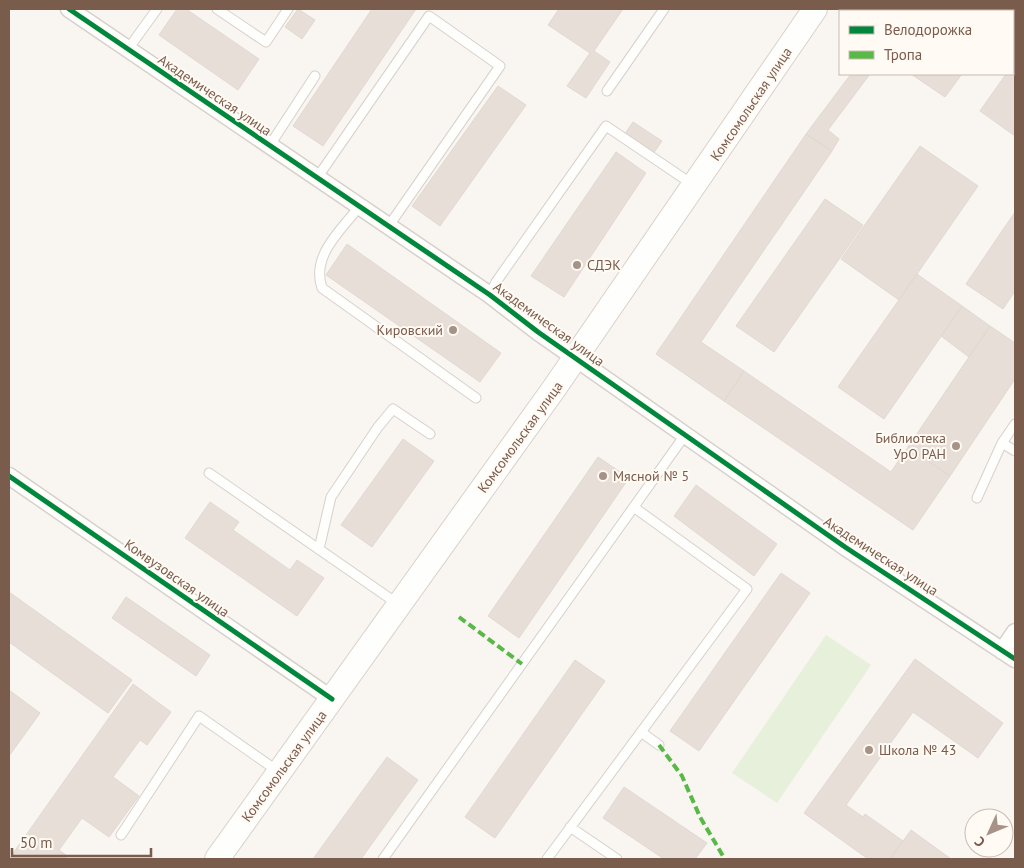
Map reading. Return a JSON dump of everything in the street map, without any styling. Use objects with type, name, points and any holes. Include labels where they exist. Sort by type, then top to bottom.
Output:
[{"type":"main road","name":"Комсомольская улица","points":[[217,859],[576,358],[815,9]]},
{"type":"street","name":"Академическая улица","points":[[69,9],[490,295],[576,358],[845,547],[1009,655]]},
{"type":"street","name":"Комвузовская улица","points":[[9,476],[332,699]]},
{"type":"street","points":[[1009,655],[1015,632]]},
{"type":"lane","points":[[128,49],[157,9]]},
{"type":"lane","points":[[217,9],[266,42],[288,9]]},
{"type":"lane","points":[[607,91],[664,9]]},
{"type":"lane","points":[[317,178],[429,16],[500,66],[388,227]]},
{"type":"lane","points":[[270,145],[315,76]]},
{"type":"lane","points":[[490,295],[496,282],[606,126],[694,186]]},
{"type":"lane","points":[[360,207],[322,258],[318,275],[322,288],[476,398]]},
{"type":"lane","points":[[319,549],[331,497],[378,427],[393,409],[430,434]]},
{"type":"lane","points":[[976,498],[1002,443],[1015,424]]},
{"type":"lane","points":[[383,859],[634,508],[665,460],[685,435]]},
{"type":"lane","points":[[1002,443],[1015,451]]},
{"type":"lane","points":[[209,473],[399,604]]},
{"type":"lane","points":[[547,859],[747,589],[634,508]]},
{"type":"lane","points":[[121,835],[199,716],[279,772]]},
{"type":"lane","points":[[641,732],[659,745]]},
{"type":"lane","points":[[570,827],[618,859]]},
{"type":"green space","points":[[826,635],[871,665],[777,803],[732,773]]},
{"type":"building","points":[[177,9],[186,9],[259,59],[238,90],[159,35]]},
{"type":"building","points":[[298,9],[315,20],[302,39],[285,27]]},
{"type":"building","points":[[372,9],[416,9],[323,146],[293,126]]},
{"type":"building","points":[[559,9],[623,9],[594,51],[610,62],[586,98],[567,86],[590,53],[548,25]]},
{"type":"building","points":[[919,9],[1007,9],[1006,10]]},
{"type":"building","points":[[1015,60],[1015,136],[980,111],[1005,75],[1014,75]]},
{"type":"building","points":[[850,75],[869,75],[828,130],[839,139],[832,151],[806,134]]},
{"type":"building","points":[[912,75],[961,75],[945,97]]},
{"type":"building","points":[[498,86],[526,105],[440,226],[412,206]]},
{"type":"building","points":[[633,122],[662,141],[653,154],[624,135]]},
{"type":"building","points":[[806,134],[832,151],[701,342],[744,371],[724,401],[656,354]]},
{"type":"building","points":[[920,146],[978,186],[899,300],[841,259]]},
{"type":"building","points":[[616,152],[646,173],[564,297],[531,276]]},
{"type":"building","points":[[825,199],[863,225],[774,352],[736,326]]},
{"type":"building","points":[[1015,212],[1015,291],[1003,309],[966,284]]},
{"type":"building","points":[[347,244],[501,353],[480,382],[326,275]]},
{"type":"building","points":[[917,274],[962,306],[884,419],[838,387]]},
{"type":"building","points":[[962,306],[990,326],[969,357],[941,336]]},
{"type":"building","points":[[990,326],[1015,343],[1015,379],[950,476],[908,447]]},
{"type":"building","points":[[744,371],[891,472],[908,447],[950,476],[913,530],[724,401]]},
{"type":"building","points":[[403,439],[434,461],[372,547],[341,525]]},
{"type":"building","points":[[598,457],[629,478],[519,638],[488,616]]},
{"type":"building","points":[[696,485],[777,544],[754,576],[674,516]]},
{"type":"building","points":[[210,502],[239,522],[233,530],[290,570],[297,560],[324,578],[297,616],[185,538]]},
{"type":"building","points":[[781,573],[810,593],[699,751],[670,731]]},
{"type":"building","points":[[9,592],[132,680],[108,713],[9,642]]},
{"type":"building","points":[[126,597],[210,655],[196,676],[112,618]]},
{"type":"building","points":[[915,659],[1003,723],[978,758],[913,712],[846,805],[863,817],[865,814],[903,841],[890,859],[868,859],[804,813]]},
{"type":"building","points":[[575,660],[605,681],[495,838],[465,817]]},
{"type":"building","points":[[133,684],[171,712],[147,745],[140,740],[113,777],[139,796],[109,837],[82,818],[59,850],[67,856],[64,859],[9,859]]},
{"type":"building","points":[[9,690],[40,713],[9,756]]},
{"type":"building","points":[[387,757],[418,780],[361,859],[313,859]]},
{"type":"building","points":[[624,787],[707,843],[695,859],[664,859],[603,818]]},
{"type":"building","points":[[911,830],[951,859],[890,859]]},
{"type":"marked path","points":[[459,617],[522,664]]},
{"type":"marked path","points":[[659,745],[682,776],[700,817],[723,859]]},
{"type":"cycle path","points":[[69,9],[490,295],[538,332],[845,547],[1015,659]]},
{"type":"cycle path","points":[[9,476],[332,699]]},
{"type":"place","name":"СДЭК","points":[[577,265]]},
{"type":"place","name":"Кировский","points":[[453,330]]},
{"type":"place","name":"Библиотека УрО РАН","points":[[956,446]]},
{"type":"place","name":"Мясной № 5","points":[[603,476]]},
{"type":"place","name":"Школа № 43","points":[[869,750]]}]
